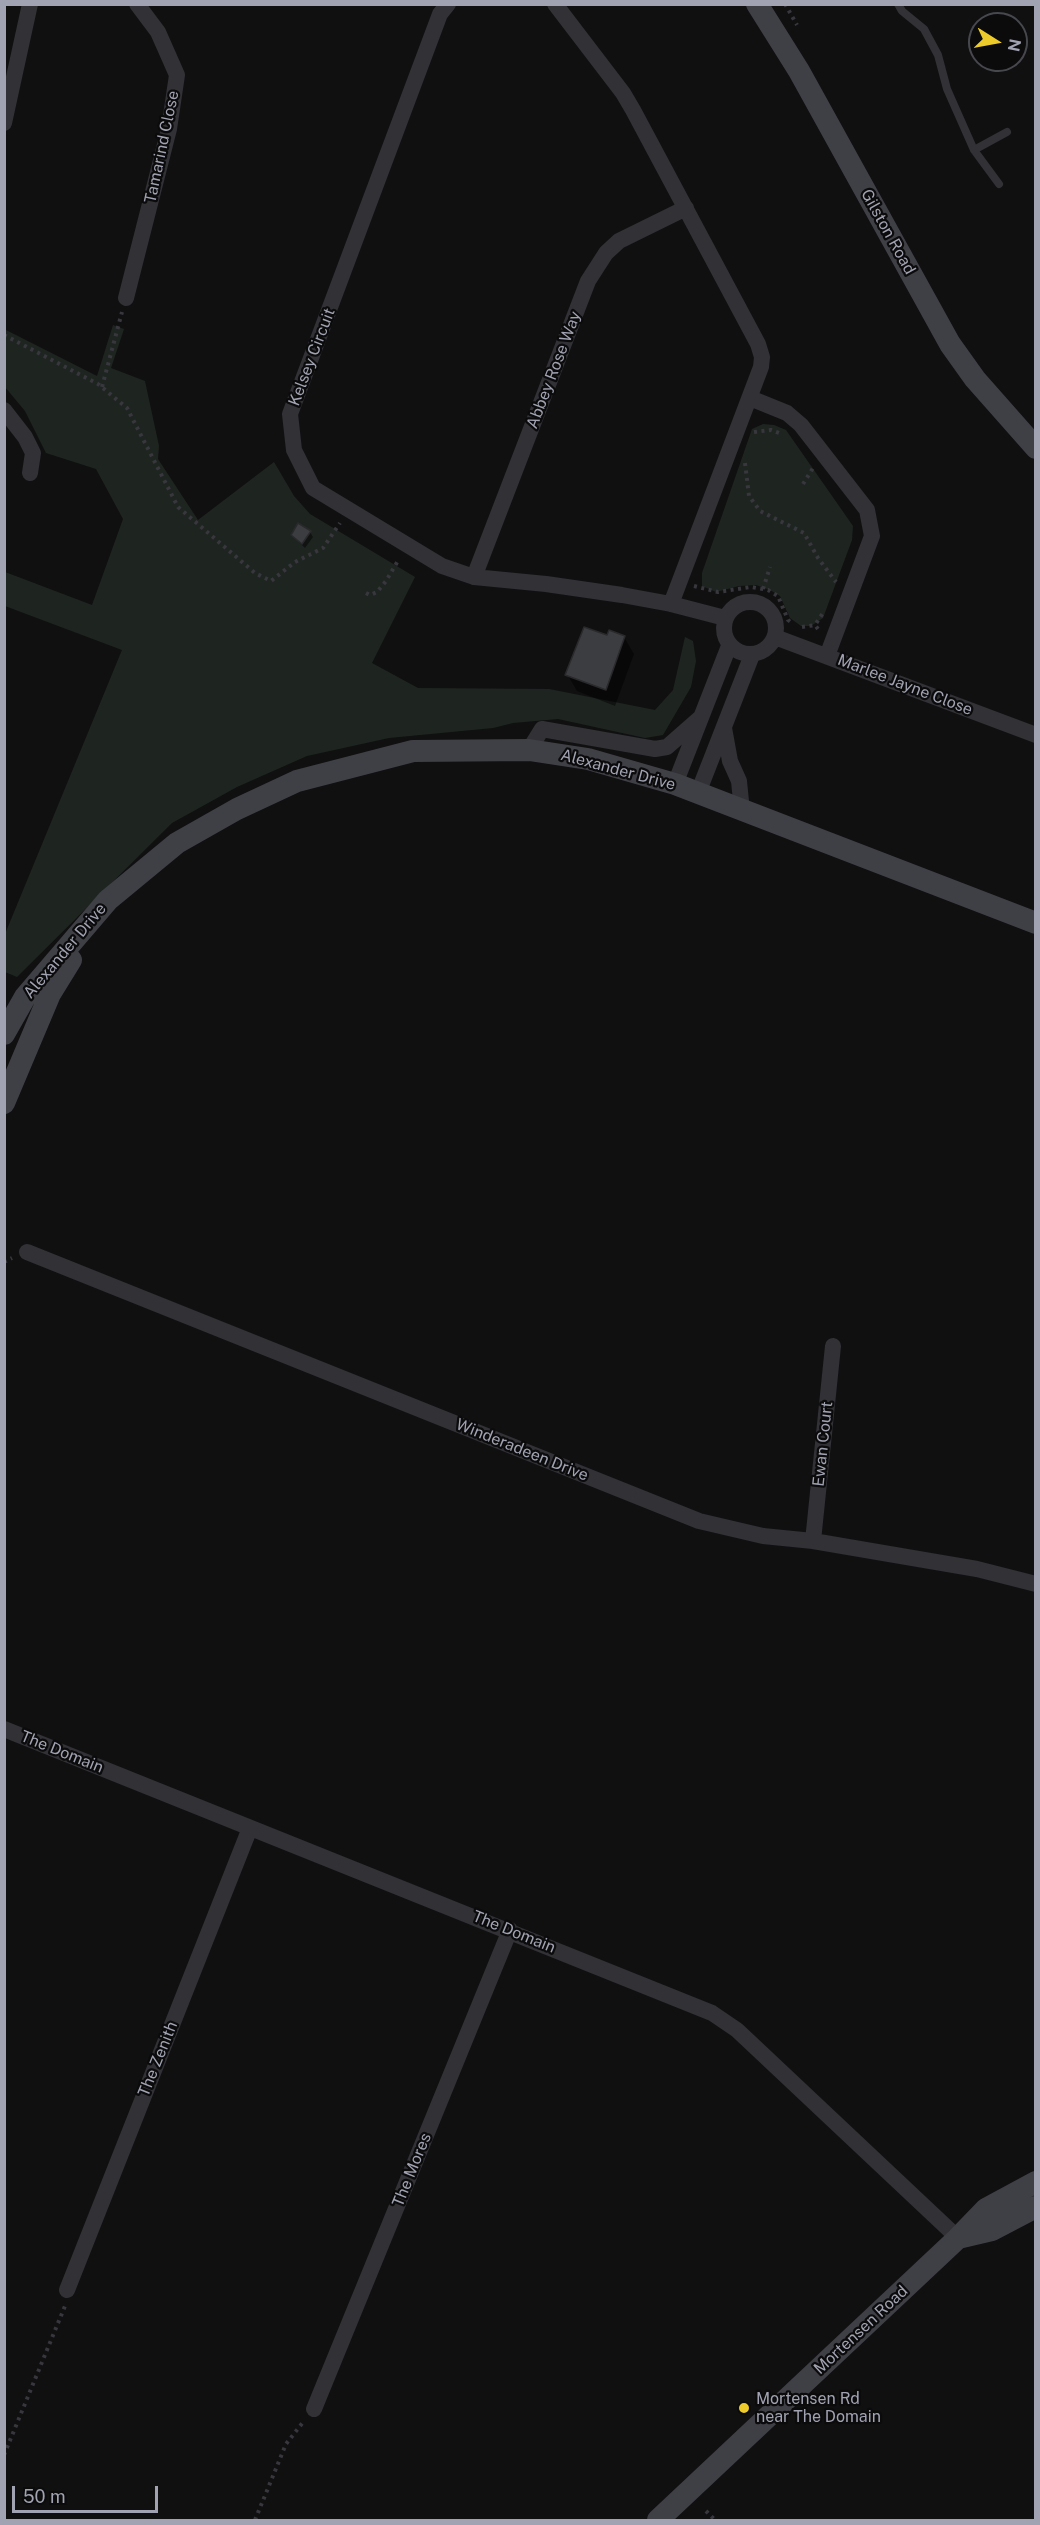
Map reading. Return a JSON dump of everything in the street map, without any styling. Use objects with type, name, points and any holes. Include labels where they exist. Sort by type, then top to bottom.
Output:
[{"type":"main road","name":"Gilston Road","points":[[757,4],[799,71],[950,345],[975,379],[1035,448]]},
{"type":"main road","name":"Alexander Drive","points":[[4,1034],[25,997],[108,900],[177,843],[237,809],[297,781],[413,751],[529,750],[588,759],[675,784],[1035,923]]},
{"type":"main road","name":"Alexander Drive","points":[[4,1103],[50,994],[108,900]]},
{"type":"main road","name":"Mortensen Road","points":[[658,2520],[986,2209],[1035,2182]]},
{"type":"main road","name":"Mortensen Road","points":[[958,2238],[992,2230],[1029,2214]]},
{"type":"street","points":[[4,123],[30,4]]},
{"type":"street","name":"Tamarind Close","points":[[126,298],[169,129],[177,75],[158,32],[137,4]]},
{"type":"street","name":"Kelsey Circuit","points":[[448,4],[440,14],[291,414],[294,450],[313,488],[442,566],[474,577],[546,584],[671,604],[725,618]]},
{"type":"street","points":[[555,4],[623,93],[758,344],[762,357],[761,367],[750,398],[671,604]]},
{"type":"street","name":"Abbey Rose Way","points":[[474,577],[588,281],[606,253],[619,241],[686,208]]},
{"type":"street","points":[[750,398],[787,412],[801,425],[867,510],[872,536],[829,651]]},
{"type":"street","points":[[4,410],[26,437],[33,453],[30,473]]},
{"type":"street","points":[[758,603],[773,615],[776,624],[775,637],[767,649],[752,655],[739,653],[729,646],[724,635],[725,618],[730,610],[739,604],[758,603]]},
{"type":"street","name":"Marlee Jayne Close","points":[[775,637],[829,651],[1034,731]]},
{"type":"street","points":[[675,784],[729,646]]},
{"type":"street","points":[[698,793],[752,655]]},
{"type":"street","points":[[529,750],[542,729],[655,749],[667,747],[700,718]]},
{"type":"street","points":[[724,728],[730,761],[739,781],[742,811]]},
{"type":"street","name":"Winderadeen Drive","points":[[27,1252],[699,1521],[764,1536],[813,1541],[977,1569],[1035,1584]]},
{"type":"street","name":"Ewan Court","points":[[813,1541],[833,1346]]},
{"type":"street","name":"The Domain","points":[[4,1729],[510,1930],[712,2013],[726,2021],[958,2238]]},
{"type":"street","name":"The Zenith","points":[[67,2290],[250,1828]]},
{"type":"street","name":"The Mores","points":[[314,2409],[510,1930]]},
{"type":"lane","points":[[898,4],[902,11],[924,29],[938,55],[947,89],[974,150],[999,184]]},
{"type":"lane","points":[[974,150],[1007,132]]},
{"type":"path","points":[[102,387],[126,298]]},
{"type":"path","points":[[4,335],[102,387],[127,408],[178,507],[255,573],[271,581],[295,561],[323,548],[349,510]]},
{"type":"path","points":[[736,434],[750,442],[753,432],[759,431],[777,431],[787,437]]},
{"type":"path","points":[[746,458],[744,466],[749,496],[760,511],[804,533],[818,558],[837,583],[834,591]]},
{"type":"path","points":[[808,462],[820,478]]},
{"type":"path","points":[[803,484],[813,468]]},
{"type":"path","points":[[366,593],[374,595],[386,581],[407,545]]},
{"type":"path","points":[[763,589],[770,567]]},
{"type":"path","points":[[679,582],[718,592],[741,587],[763,589],[778,596],[788,620],[795,626],[815,625],[826,608]]},
{"type":"path","points":[[815,625],[829,651]]},
{"type":"path","points":[[4,2455],[64,2312],[67,2290]]},
{"type":"path","points":[[255,2520],[286,2444],[314,2409]]},
{"type":"path","points":[[706,2511],[715,2520]]},
{"type":"shaded area","points":[[113,325],[124,329],[111,368],[145,381],[159,446],[158,459],[198,520],[274,462],[294,496],[310,514],[415,577],[372,663],[418,688],[549,689],[655,710],[673,690],[685,637],[693,641],[696,661],[691,687],[663,735],[645,738],[558,719],[389,738],[307,756],[237,787],[172,823],[17,977],[5,972],[5,934],[122,650],[5,606],[5,572],[92,605],[123,519],[96,469],[46,453],[25,411],[5,387],[4,329],[97,376]]},
{"type":"shaded area","points":[[763,424],[774,425],[786,430],[853,526],[852,540],[823,618],[811,626],[801,626],[790,618],[780,596],[770,590],[756,585],[739,586],[716,592],[702,586],[702,573],[752,429]]},
{"type":"building","points":[[298,523],[311,531],[302,544],[291,535]]},
{"type":"building","points":[[584,627],[607,635],[609,630],[625,636],[606,690],[565,675]]},
{"type":"place","name":"Mortensen Rd near The Domain","points":[[744,2408]]}]
